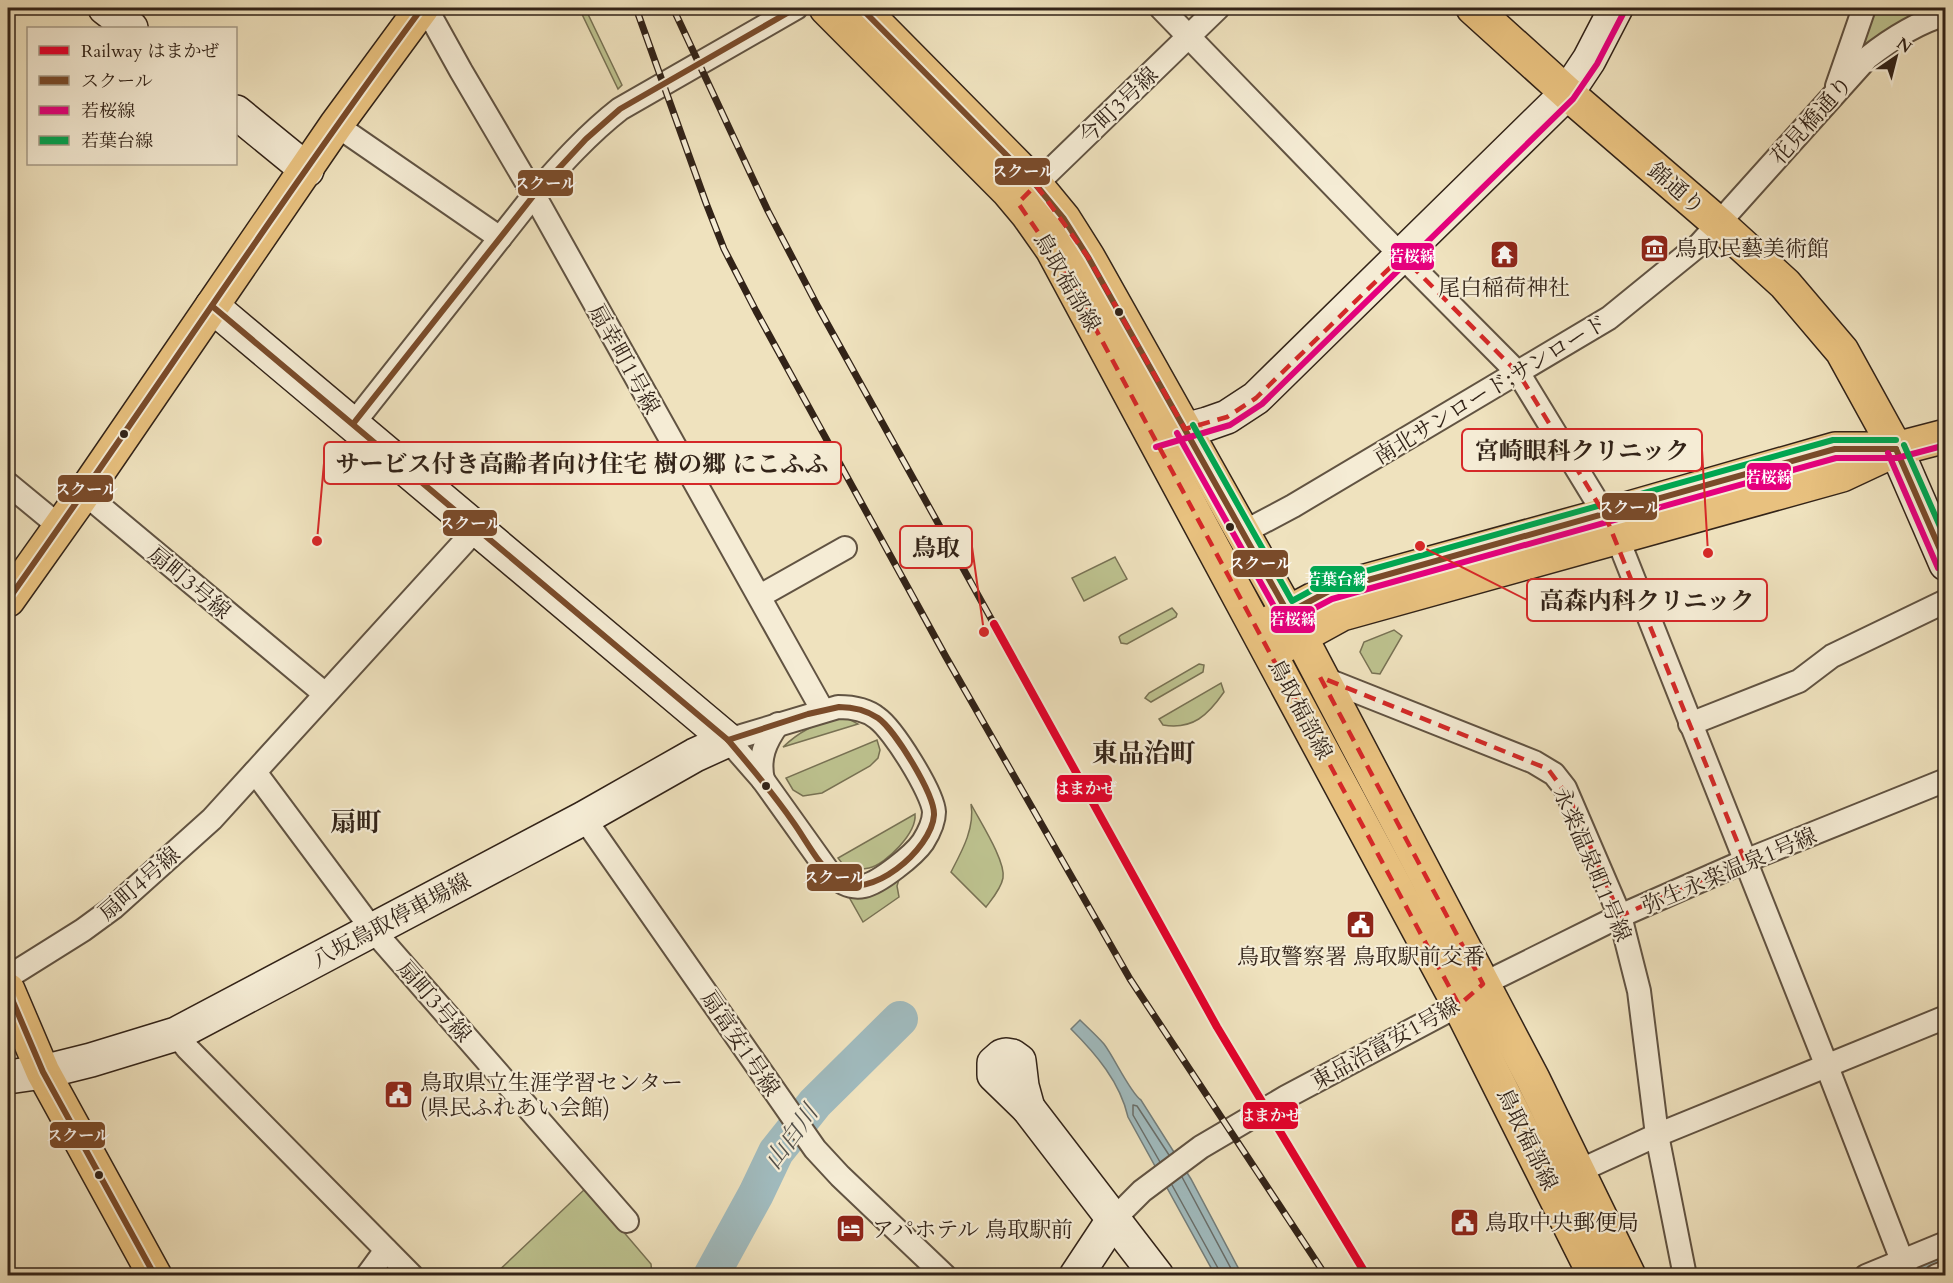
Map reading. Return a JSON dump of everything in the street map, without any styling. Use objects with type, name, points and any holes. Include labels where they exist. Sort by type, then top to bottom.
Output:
[{"type":"main road","points":[[8,600],[336,125],[422,8]]},
{"type":"main road","name":"鳥取福部線","points":[[826,8],[1027,194],[1064,219],[1088,257],[1244,532],[1320,676],[1471,994],[1595,1275]]},
{"type":"main road","name":"鳥取福部線","points":[[861,8],[1027,194],[1041,232],[1064,270],[1264,642],[1471,994],[1579,1171],[1629,1275]]},
{"type":"main road","name":"錦通り","points":[[1473,8],[1785,284],[1842,351],[1896,449]]},
{"type":"main road","points":[[1264,642],[1294,625],[1329,591],[1842,475],[1896,449],[1946,436]]},
{"type":"main road","points":[[8,990],[43,1071],[155,1275]]},
{"type":"street","points":[[105,8],[130,27]]},
{"type":"street","name":"扇幸町1号線","points":[[426,8],[460,71],[534,195],[823,711]]},
{"type":"street","points":[[353,424],[534,195],[566,158],[620,109],[796,8]]},
{"type":"street","points":[[1161,8],[1519,374],[1611,526],[1905,1268]]},
{"type":"street","name":"今町3号線","points":[[1027,194],[1218,8]]},
{"type":"street","points":[[1154,438],[1227,417],[1256,398],[1567,93],[1589,60],[1616,8]]},
{"type":"street","points":[[1834,93],[1864,8]]},
{"type":"street","name":"花見橋通り","points":[[1719,224],[1867,58],[1891,39],[1915,26],[1946,15]]},
{"type":"street","points":[[237,113],[307,170]]},
{"type":"street","points":[[336,125],[500,238]]},
{"type":"street","name":"南北サンロード;サンロード","points":[[1244,532],[1293,506],[1519,374],[1610,318],[1700,244],[1719,224]]},
{"type":"street","points":[[212,306],[728,740],[763,780],[836,879],[846,885],[864,886],[876,881],[922,844],[929,831],[934,813],[916,772],[887,726],[864,710],[851,707],[823,711],[728,740]]},
{"type":"street","points":[[1896,449],[1946,564]]},
{"type":"street","points":[[8,484],[59,526]]},
{"type":"street","name":"扇町3号線","points":[[84,493],[325,694]]},
{"type":"street","points":[[325,694],[477,528]]},
{"type":"street","points":[[760,596],[845,548]]},
{"type":"street","points":[[1690,723],[1799,681],[1832,656],[1946,601]]},
{"type":"street","name":"永楽温泉町1号線","points":[[1320,676],[1534,762],[1548,769],[1560,780],[1620,916],[1639,991],[1657,1135],[1685,1275]]},
{"type":"street","name":"扇町4号線","points":[[8,977],[83,930],[113,908],[212,819],[325,694]]},
{"type":"street","points":[[763,780],[760,762],[768,738],[778,724]]},
{"type":"street","name":"八坂鳥取停車場線","points":[[8,1077],[91,1060],[176,1034],[584,818],[695,755],[728,740]]},
{"type":"street","points":[[695,755],[735,765],[763,780]]},
{"type":"street","name":"扇町3号線","points":[[255,772],[372,929],[627,1221]]},
{"type":"street","name":"弥生永楽温泉1号線","points":[[1471,994],[1620,916],[1745,861],[1946,780]]},
{"type":"street","name":"扇富安1号線","points":[[584,818],[815,1149],[840,1176],[945,1275]]},
{"type":"street","name":"東品治富安1号線","points":[[1113,1220],[1142,1191],[1191,1153],[1471,994]]},
{"type":"street","points":[[1579,1171],[1657,1135],[1826,1064],[1946,1017]]},
{"type":"street","points":[[176,1034],[187,1048],[412,1275]]},
{"type":"street","points":[[1028,1108],[1157,1275]]},
{"type":"street","points":[[1076,1275],[1113,1220]]},
{"type":"street","points":[[1866,1275],[1905,1268],[1946,1243]]},
{"type":"street","points":[[367,1275],[386,1250]]},
{"type":"street","points":[[1936,1275],[1946,1272]]},
{"type":"highlighted area","points":[[1036,185],[1088,257],[1185,429],[1227,417],[1256,398],[1402,256],[1519,374],[1605,515],[1745,861],[1620,916],[1570,799],[1548,769],[1320,677],[1483,984],[1459,1005],[1064,270],[1018,203]]},
{"type":"green space","points":[[579,8],[585,8],[622,85],[618,89]]},
{"type":"green space","points":[[1873,8],[1937,8],[1856,56]]},
{"type":"green space","points":[[1115,557],[1127,579],[1084,601],[1072,578]]},
{"type":"green space","points":[[1172,608],[1177,614],[1176,617],[1127,644],[1121,643],[1119,637],[1121,635]]},
{"type":"green space","points":[[1394,630],[1402,636],[1380,674],[1372,673],[1360,652],[1364,642]]},
{"type":"green space","points":[[1199,664],[1204,665],[1203,672],[1151,702],[1145,698],[1149,693]]},
{"type":"green space","points":[[1221,683],[1224,692],[1212,708],[1199,719],[1174,726],[1163,725],[1159,719]]},
{"type":"green space","points":[[836,719],[849,719],[858,724],[783,747],[807,729]]},
{"type":"green space","points":[[877,740],[880,750],[878,758],[870,766],[822,793],[803,796],[793,790],[786,778]]},
{"type":"green space","points":[[971,804],[996,851],[1003,871],[1000,886],[986,907],[951,872],[969,831]]},
{"type":"green space","points":[[915,814],[911,830],[906,838],[884,861],[866,869],[860,869],[845,867],[838,858]]},
{"type":"green space","points":[[900,876],[897,886],[899,897],[863,922],[849,897],[876,894]]},
{"type":"green space","points":[[586,1188],[651,1264],[652,1275],[493,1276]]},
{"type":"water","points":[[1080,1020],[1104,1044],[1132,1091],[1141,1100],[1191,1179],[1242,1275],[1215,1275],[1128,1117],[1113,1080],[1089,1048],[1071,1029]]},
{"type":"waterway","name":"山白川","points":[[711,1276],[776,1152],[815,1103],[900,1019]]},
{"type":"waterway","name":"山白川","points":[[1899,1276],[1946,1257]]},
{"type":"railway","points":[[636,8],[724,249],[756,311],[946,657],[1130,979],[1326,1276]]},
{"type":"railway","points":[[673,8],[768,211],[818,307],[994,624]]},
{"type":"rail line","name":"はまかぜ","points":[[994,624],[1217,1027],[1367,1276]]},
{"type":"transit line","name":"スクール","points":[[8,600],[317,155],[422,8]]},
{"type":"transit line","name":"スクール","points":[[353,424],[534,195],[586,139],[620,109],[796,8]]},
{"type":"transit line","name":"スクール","points":[[861,8],[1036,185],[1064,219],[1088,257],[1288,613],[1329,591],[1835,449],[1896,449]]},
{"type":"transit line","name":"若桜線","points":[[1156,447],[1230,425],[1262,404],[1573,99],[1597,64],[1624,12]]},
{"type":"transit line","name":"スクール","points":[[212,306],[728,740]]},
{"type":"transit line","name":"若葉台線","points":[[1193,425],[1292,601],[1327,582],[1833,440],[1896,440]]},
{"type":"transit line","name":"若桜線","points":[[1177,433],[1280,617],[1288,622],[1332,599],[1836,458],[1897,458],[1946,445]]},
{"type":"transit line","name":"若葉台線","points":[[1904,445],[1946,540]]},
{"type":"transit line","name":"スクール","points":[[1896,449],[1946,563]]},
{"type":"transit line","name":"若桜線","points":[[1888,453],[1938,568]]},
{"type":"transit line","name":"スクール","points":[[839,707],[864,711],[878,718],[885,725],[913,764],[933,806],[934,815],[931,828],[911,857],[881,879],[865,884],[850,885],[837,880],[830,874],[778,801],[728,740],[808,714],[839,707]]},
{"type":"transit line","name":"スクール","points":[[8,990],[43,1072],[155,1276]]},
{"type":"place","name":"鳥取民藝美術館","points":[[1654,248]]},
{"type":"place","name":"尾白稲荷神社","points":[[1504,255]]},
{"type":"place","name":"サービス付き高齢者向け住宅 樹の郷 にこふふ","points":[[317,541]]},
{"type":"place","name":"高森内科クリニック","points":[[1420,546]]},
{"type":"place","name":"宮崎眼科クリニック","points":[[1708,553]]},
{"type":"place","name":"鳥取","points":[[984,632]]},
{"type":"place","name":"鳥取警察署 鳥取駅前交番","points":[[1361,924]]},
{"type":"place","name":"鳥取県立生涯学習センター (県民ふれあい会館)","points":[[399,1095]]},
{"type":"place","name":"鳥取中央郵便局","points":[[1464,1222]]},
{"type":"place","name":"アパホテル 鳥取駅前","points":[[851,1229]]},
{"type":"district","name":"東品治町","points":[[1144,753]]},
{"type":"district","name":"扇町","points":[[356,822]]}]
